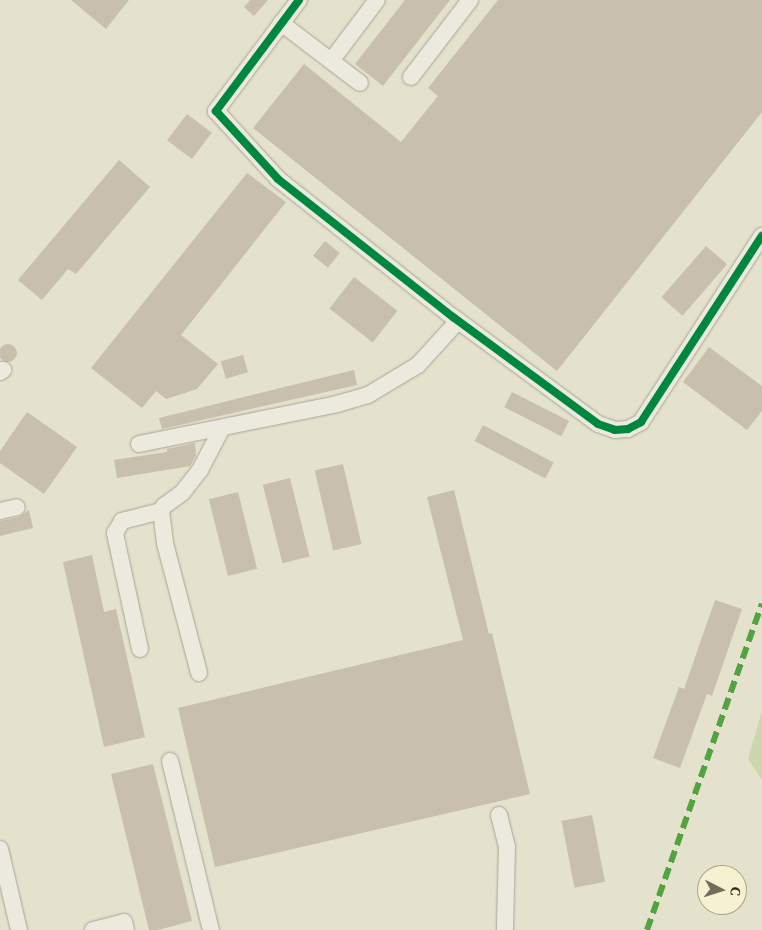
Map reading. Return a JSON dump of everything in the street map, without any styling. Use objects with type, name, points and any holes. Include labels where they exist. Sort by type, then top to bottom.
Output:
[{"type":"street","points":[[299,0],[216,111],[278,179],[458,321],[598,424],[614,430],[628,429],[641,422],[762,236]]},
{"type":"street","points":[[331,61],[376,0]]},
{"type":"street","points":[[411,77],[470,0]]},
{"type":"street","points":[[282,23],[360,84]]},
{"type":"street","points":[[139,444],[222,428],[368,395],[418,365],[458,321]]},
{"type":"street","points":[[199,673],[165,544],[161,512],[164,506],[182,493],[200,470],[222,428]]},
{"type":"street","points":[[0,511],[17,507]]},
{"type":"street","points":[[140,649],[116,533],[122,521],[161,512]]},
{"type":"street","points":[[170,761],[211,930]]},
{"type":"street","points":[[499,815],[507,846],[505,930]]},
{"type":"street","points":[[0,849],[19,930]]},
{"type":"street","points":[[93,930],[124,922],[126,930]]},
{"type":"green space","points":[[762,711],[762,780],[748,759]]},
{"type":"building","points":[[71,0],[129,0],[106,29]]},
{"type":"building","points":[[250,0],[268,0],[254,16],[244,7]]},
{"type":"building","points":[[405,0],[450,0],[383,86],[355,64]]},
{"type":"building","points":[[498,0],[762,0],[762,112],[557,371],[253,128],[304,64],[401,142],[438,96],[428,88]]},
{"type":"building","points":[[187,114],[212,133],[192,159],[167,140]]},
{"type":"building","points":[[119,160],[150,187],[76,274],[68,269],[42,300],[18,280]]},
{"type":"building","points":[[247,173],[286,202],[181,335],[218,364],[197,389],[166,399],[156,391],[142,408],[91,368]]},
{"type":"building","points":[[325,241],[340,253],[328,268],[313,256]]},
{"type":"building","points":[[706,246],[727,264],[683,316],[661,297]]},
{"type":"building","points":[[354,277],[397,311],[373,342],[329,309]]},
{"type":"building","points":[[4,344],[12,344],[17,349],[15,360],[4,362],[-1,357],[-1,349]]},
{"type":"building","points":[[709,347],[762,386],[762,411],[747,430],[683,382]]},
{"type":"building","points":[[243,355],[248,372],[226,379],[221,361]]},
{"type":"building","points":[[354,370],[357,385],[162,429],[159,418]]},
{"type":"building","points":[[512,392],[569,421],[561,436],[504,407]]},
{"type":"building","points":[[27,412],[77,447],[44,494],[0,463],[0,451]]},
{"type":"building","points":[[483,425],[554,463],[545,478],[475,441]]},
{"type":"building","points":[[195,443],[196,455],[190,466],[117,478],[114,460],[167,452],[167,449]]},
{"type":"building","points":[[343,464],[361,544],[333,550],[315,471]]},
{"type":"building","points":[[290,478],[310,557],[282,563],[263,485]]},
{"type":"building","points":[[454,490],[489,634],[492,633],[530,794],[215,867],[178,708],[463,640],[427,497]]},
{"type":"building","points":[[238,492],[257,569],[228,576],[209,499]]},
{"type":"building","points":[[29,510],[33,528],[0,536],[0,521],[19,517]]},
{"type":"building","points":[[92,555],[104,612],[116,609],[145,737],[104,747],[63,562]]},
{"type":"building","points":[[715,600],[742,609],[712,696],[707,694],[680,768],[653,758],[679,687],[684,689]]},
{"type":"building","points":[[153,764],[192,921],[158,930],[149,930],[111,774]]},
{"type":"building","points":[[592,815],[605,882],[575,888],[562,821]]},
{"type":"marked path","points":[[647,930],[762,604]]},
{"type":"cycle path","points":[[299,0],[216,111],[278,179],[453,317],[598,424],[615,430],[628,429],[641,422],[762,236]]}]
